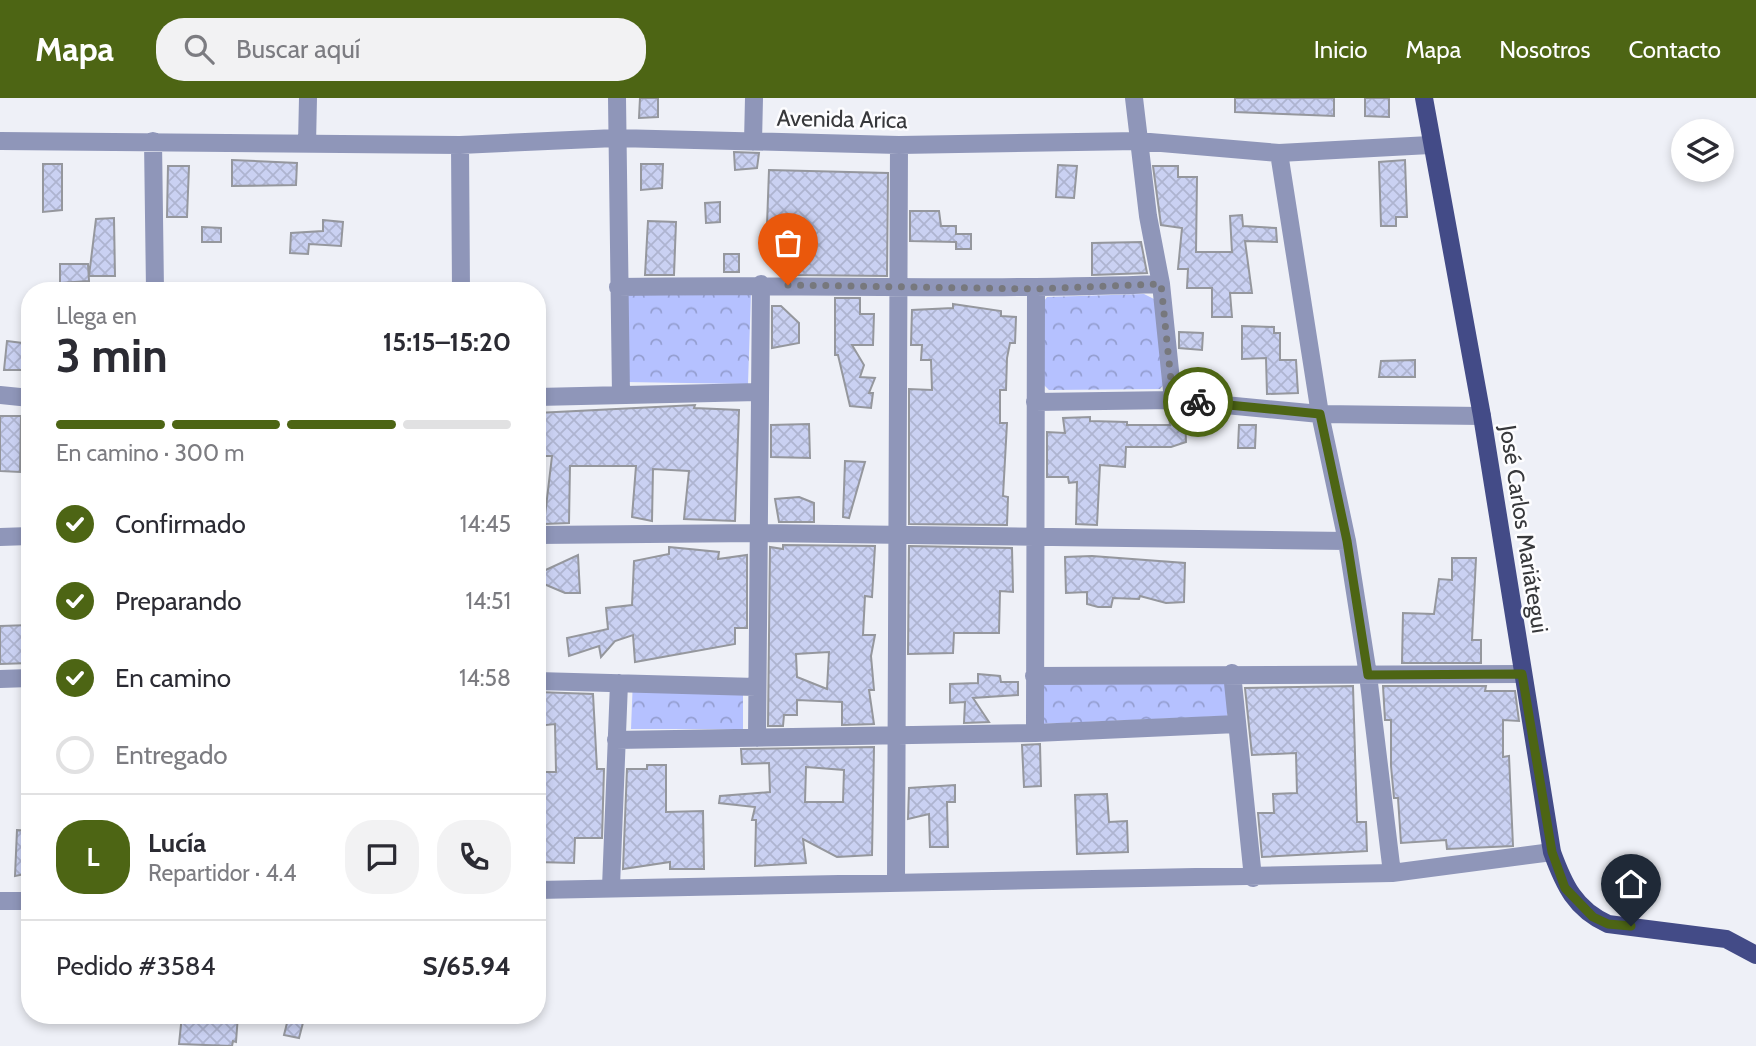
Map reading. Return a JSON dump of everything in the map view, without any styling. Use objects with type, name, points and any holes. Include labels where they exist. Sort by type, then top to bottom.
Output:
[{"type":"main road","name":"José Carlos Mariátegui","points":[[1423,98],[1482,416],[1552,852],[1565,888],[1593,917],[1608,924],[1726,939],[1756,955]]},
{"type":"street","points":[[307,144],[308,98]]},
{"type":"street","points":[[617,98],[621,395]]},
{"type":"street","points":[[754,98],[754,142]]},
{"type":"street","points":[[1134,98],[1138,141],[1161,284],[1173,400]]},
{"type":"street","name":"Avenida Arica","points":[[0,141],[460,145],[616,138],[899,145],[1138,141],[1279,153],[1430,145]]},
{"type":"street","points":[[153,141],[155,282]]},
{"type":"street","points":[[460,145],[461,282]]},
{"type":"street","points":[[896,882],[899,145]]},
{"type":"street","points":[[1279,153],[1320,414],[1347,541],[1368,675],[1392,873]]},
{"type":"street","points":[[618,287],[761,284],[1036,289],[1161,284]]},
{"type":"street","points":[[757,738],[761,284]]},
{"type":"street","points":[[1034,733],[1036,289]]},
{"type":"street","points":[[546,397],[758,392]]},
{"type":"street","points":[[0,395],[21,397]]},
{"type":"street","points":[[1035,402],[1173,400],[1320,414],[1482,416]]},
{"type":"street","points":[[546,535],[758,533],[1347,541]]},
{"type":"street","points":[[0,537],[21,536]]},
{"type":"street","points":[[1034,676],[1232,673],[1522,674]]},
{"type":"street","points":[[1232,673],[1252,878]]},
{"type":"street","points":[[0,678],[21,678]]},
{"type":"street","points":[[546,681],[756,687]]},
{"type":"street","points":[[611,887],[619,683]]},
{"type":"street","points":[[616,740],[1034,733],[1237,724]]},
{"type":"street","points":[[546,890],[1252,878],[1392,873],[1552,852]]},
{"type":"street","points":[[0,901],[21,901]]},
{"type":"green space","points":[[751,293],[748,384],[625,382],[627,294]]},
{"type":"green space","points":[[1144,294],[1156,300],[1165,383],[1160,389],[1049,390],[1044,385],[1044,301],[1047,297]]},
{"type":"green space","points":[[633,678],[743,678],[743,729],[631,729]]},
{"type":"green space","points":[[1227,678],[1227,716],[1039,724],[1040,681]]},
{"type":"building","points":[[640,98],[658,98],[658,117],[639,118]]},
{"type":"building","points":[[1235,98],[1334,98],[1334,116],[1235,112]]},
{"type":"building","points":[[1365,98],[1389,98],[1389,117],[1365,116]]},
{"type":"building","points":[[734,152],[759,153],[757,168],[735,170]]},
{"type":"building","points":[[232,160],[297,163],[296,185],[232,186]]},
{"type":"building","points":[[1405,160],[1407,217],[1396,217],[1396,226],[1381,226],[1379,162]]},
{"type":"building","points":[[43,164],[62,164],[62,210],[43,212]]},
{"type":"building","points":[[641,164],[663,164],[662,188],[641,190]]},
{"type":"building","points":[[1058,165],[1077,166],[1074,198],[1056,197]]},
{"type":"building","points":[[168,166],[189,166],[187,217],[167,217]]},
{"type":"building","points":[[1153,166],[1178,166],[1178,177],[1197,177],[1196,252],[1232,252],[1230,216],[1242,215],[1243,226],[1276,228],[1277,242],[1245,241],[1252,293],[1230,293],[1232,317],[1212,317],[1212,288],[1187,288],[1188,269],[1178,269],[1182,228],[1161,225]]},
{"type":"building","points":[[769,170],[888,173],[887,276],[796,275],[800,226],[767,225]]},
{"type":"building","points":[[720,202],[720,222],[706,223],[705,203]]},
{"type":"building","points":[[910,211],[939,211],[941,226],[956,226],[956,234],[971,234],[971,249],[956,249],[956,242],[910,241]]},
{"type":"building","points":[[114,218],[115,276],[89,276],[96,219]]},
{"type":"building","points":[[323,220],[343,222],[341,246],[309,244],[308,254],[290,253],[291,233],[323,231]]},
{"type":"building","points":[[648,221],[676,222],[674,275],[645,275]]},
{"type":"building","points":[[202,227],[221,228],[221,242],[202,242]]},
{"type":"building","points":[[1141,242],[1147,273],[1092,275],[1092,243]]},
{"type":"building","points":[[724,254],[739,254],[739,272],[724,272]]},
{"type":"building","points":[[60,264],[88,264],[89,281],[60,282]]},
{"type":"building","points":[[835,298],[860,298],[860,314],[874,314],[873,345],[852,345],[864,365],[860,377],[875,378],[869,393],[873,393],[871,408],[850,406],[838,355],[835,355]]},
{"type":"building","points":[[953,304],[1001,311],[1001,316],[1016,317],[1015,343],[1010,343],[1007,358],[1006,390],[1000,390],[1000,423],[1007,423],[1003,496],[1008,497],[1007,525],[909,524],[909,389],[932,390],[931,360],[921,360],[922,345],[911,345],[912,310],[953,308]]},
{"type":"building","points":[[772,306],[781,306],[799,323],[799,343],[772,348]]},
{"type":"building","points":[[1242,326],[1274,327],[1274,333],[1280,333],[1280,360],[1296,360],[1298,393],[1267,394],[1266,358],[1242,359]]},
{"type":"building","points":[[1179,332],[1203,333],[1202,350],[1179,348]]},
{"type":"building","points":[[7,341],[21,343],[21,370],[4,370]]},
{"type":"building","points":[[1415,360],[1415,377],[1379,377],[1381,361]]},
{"type":"building","points":[[695,405],[694,408],[739,410],[735,521],[684,519],[689,471],[653,469],[652,521],[632,517],[636,466],[570,466],[569,523],[546,524],[552,456],[546,456],[546,413]]},
{"type":"building","points":[[1185,414],[1186,442],[1171,447],[1126,447],[1125,467],[1100,465],[1097,525],[1076,524],[1077,482],[1069,483],[1068,477],[1047,477],[1047,432],[1065,433],[1063,418],[1090,417],[1090,421],[1127,422],[1127,425],[1170,425],[1169,415]]},
{"type":"building","points":[[0,416],[21,416],[20,472],[0,471]]},
{"type":"building","points":[[809,424],[810,458],[771,457],[771,425]]},
{"type":"building","points":[[1239,425],[1256,425],[1255,448],[1238,448]]},
{"type":"building","points":[[845,461],[865,462],[849,518],[843,517]]},
{"type":"building","points":[[799,497],[814,503],[814,522],[779,522],[775,499]]},
{"type":"building","points":[[783,545],[875,546],[872,597],[865,596],[863,635],[875,635],[871,656],[874,690],[869,690],[874,724],[842,725],[842,702],[797,700],[797,715],[784,715],[783,726],[768,726],[770,547],[783,549]],"holes":[[[829,652],[827,689],[797,677],[796,654]]]},
{"type":"building","points":[[909,546],[1012,548],[1013,592],[1000,591],[999,633],[954,633],[953,653],[908,654]]},
{"type":"building","points":[[669,547],[719,552],[718,559],[747,555],[747,628],[735,628],[735,644],[635,662],[633,635],[615,641],[601,657],[599,646],[569,656],[567,638],[608,629],[606,608],[632,605],[634,561],[669,554]]},
{"type":"building","points":[[578,555],[580,593],[565,593],[546,585],[546,570]]},
{"type":"building","points":[[1092,556],[1185,563],[1184,602],[1166,603],[1140,596],[1139,599],[1113,598],[1111,607],[1098,607],[1087,604],[1087,592],[1066,593],[1065,557]]},
{"type":"building","points":[[1452,558],[1476,558],[1472,640],[1481,640],[1481,663],[1402,663],[1403,613],[1434,614],[1439,579],[1452,580]]},
{"type":"building","points":[[21,625],[21,663],[0,664],[0,626]]},
{"type":"building","points":[[978,674],[1000,676],[1001,682],[1018,682],[1018,695],[973,698],[989,722],[964,723],[965,702],[950,703],[950,684],[978,683]]},
{"type":"building","points":[[1353,686],[1357,822],[1366,822],[1367,851],[1262,857],[1258,813],[1274,813],[1273,794],[1297,793],[1296,753],[1252,755],[1245,688]]},
{"type":"building","points":[[1383,686],[1486,686],[1485,691],[1515,691],[1519,721],[1503,720],[1503,757],[1509,756],[1513,846],[1447,849],[1446,840],[1401,843],[1398,798],[1394,798],[1391,766],[1391,720],[1385,720]]},
{"type":"building","points":[[546,692],[593,694],[597,769],[604,769],[602,838],[575,838],[574,863],[546,862],[546,772],[556,772],[555,724],[546,725]]},
{"type":"building","points":[[1040,744],[1041,786],[1024,787],[1022,745]]},
{"type":"building","points":[[874,747],[872,855],[837,857],[803,839],[806,863],[755,866],[756,820],[752,820],[755,807],[719,803],[720,796],[770,792],[769,763],[742,764],[741,749]],"holes":[[[806,767],[844,770],[843,802],[805,802]]]},
{"type":"building","points":[[647,765],[666,765],[666,812],[703,811],[704,869],[670,869],[670,862],[623,869],[627,769],[647,769]]},
{"type":"building","points":[[955,785],[955,802],[947,802],[948,847],[930,847],[929,814],[908,819],[909,788]]},
{"type":"building","points":[[1107,794],[1109,822],[1127,821],[1128,852],[1077,854],[1075,795]]},
{"type":"building","points":[[17,830],[21,830],[21,875],[15,876]]},
{"type":"building","points":[[181,1024],[237,1024],[236,1042],[233,1041],[232,1046],[179,1044]]},
{"type":"building","points":[[287,1024],[303,1024],[299,1038],[284,1035]]},
{"type":"way so far","points":[[788,285],[1036,289],[1161,284],[1173,400],[1198,402]]},
{"type":"route","points":[[1198,402],[1320,414],[1347,541],[1368,675],[1522,674],[1552,852],[1565,888],[1593,917],[1608,924],[1631,926]]}]
